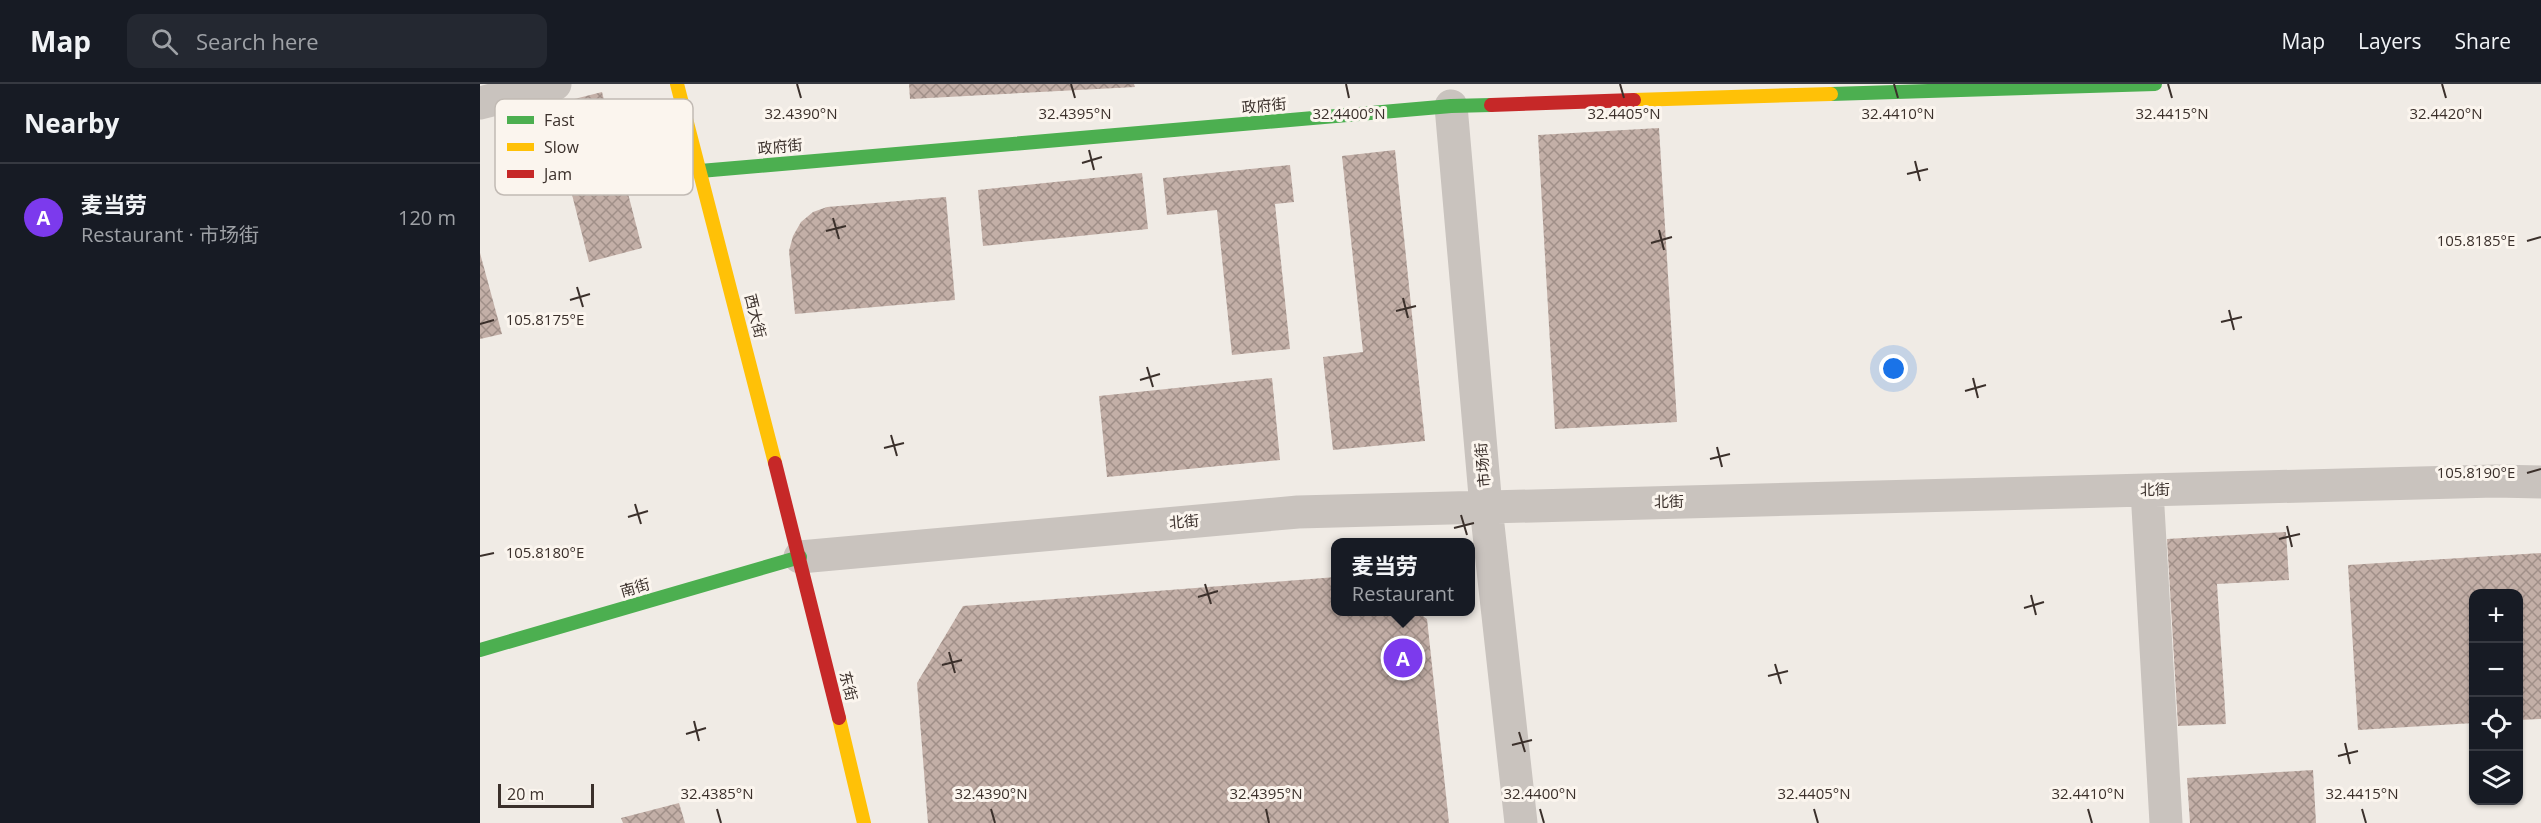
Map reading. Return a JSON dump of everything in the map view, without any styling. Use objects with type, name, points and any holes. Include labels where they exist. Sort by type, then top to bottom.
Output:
[{"type":"street","points":[[496,99],[555,84]]},
{"type":"street","name":"西大街","points":[[677,84],[681,99]]},
{"type":"street","name":"政府街","points":[[700,171],[1611,93],[2155,84]]},
{"type":"street","points":[[480,103],[495,99]]},
{"type":"street","name":"市场街","points":[[1451,106],[1486,507],[1521,823]]},
{"type":"street","name":"西大街","points":[[693,145],[800,557]]},
{"type":"street","name":"北街","points":[[800,557],[1298,512],[2495,481],[2541,482]]},
{"type":"street","points":[[2147,490],[2166,823]]},
{"type":"street","name":"南街","points":[[482,642],[800,557]]},
{"type":"street","name":"东街","points":[[800,557],[864,823]]},
{"type":"building","points":[[909,84],[1134,84],[1135,87],[910,99]]},
{"type":"building","points":[[602,92],[604,99],[574,99]]},
{"type":"building","points":[[1659,128],[1677,422],[1555,429],[1538,135]]},
{"type":"building","points":[[1395,150],[1425,441],[1333,450],[1323,357],[1363,352],[1342,156]]},
{"type":"building","points":[[1290,165],[1294,202],[1275,204],[1290,349],[1232,355],[1217,210],[1167,215],[1163,178]]},
{"type":"building","points":[[1142,173],[1148,229],[983,246],[978,190]]},
{"type":"building","points":[[572,195],[628,195],[642,248],[589,262]]},
{"type":"building","points":[[946,197],[955,300],[795,314],[789,251],[793,236],[801,222],[813,212],[827,207]]},
{"type":"building","points":[[480,253],[502,334],[480,339]]},
{"type":"building","points":[[1272,378],[1280,460],[1107,477],[1099,396]]},
{"type":"building","points":[[2286,532],[2289,580],[2217,584],[2226,724],[2178,726],[2167,539]]},
{"type":"building","points":[[2541,553],[2541,719],[2523,720],[2523,589],[2469,589],[2469,723],[2358,730],[2348,565]]},
{"type":"building","points":[[1331,577],[1331,616],[1423,616],[1427,619],[1449,823],[928,823],[917,683],[963,606]]},
{"type":"building","points":[[2313,770],[2316,823],[2190,823],[2187,778]]},
{"type":"building","points":[[679,803],[685,823],[623,823],[621,818]]},
{"type":"traffic: fast","points":[[1831,94],[2155,84]]},
{"type":"traffic: fast","points":[[700,171],[1451,106],[1491,105]]},
{"type":"traffic: fast","points":[[480,650],[800,557]]},
{"type":"traffic: slow","points":[[677,84],[681,99]]},
{"type":"traffic: slow","points":[[1634,100],[1831,94]]},
{"type":"traffic: slow","points":[[693,146],[775,463]]},
{"type":"traffic: slow","points":[[839,718],[864,823]]},
{"type":"traffic: jam","points":[[1491,105],[1634,100]]},
{"type":"traffic: jam","points":[[775,463],[839,718]]},
{"type":"place","name":"麦当劳","points":[[1403,658]]}]
